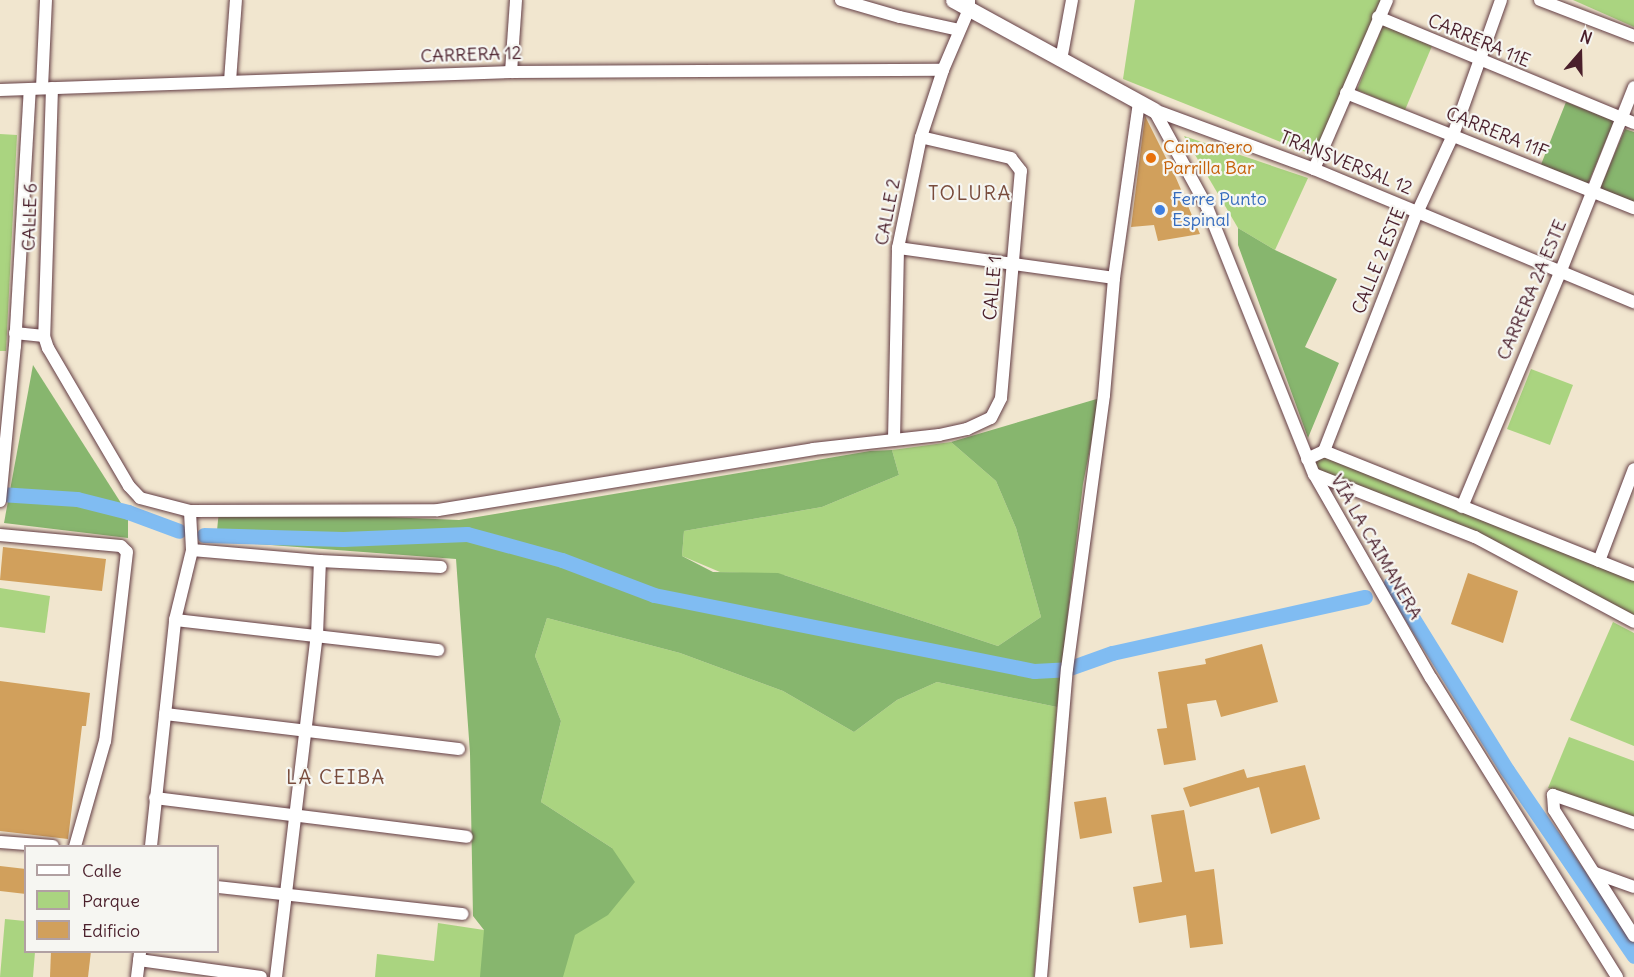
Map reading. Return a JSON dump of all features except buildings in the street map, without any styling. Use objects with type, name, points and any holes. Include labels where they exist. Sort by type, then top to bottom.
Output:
[{"type":"street","name":"CALLE 6","points":[[46,0],[41,88],[46,342]]},
{"type":"street","points":[[230,81],[236,0]]},
{"type":"street","points":[[511,72],[516,0]]},
{"type":"street","points":[[841,0],[900,17],[959,30]]},
{"type":"street","name":"TRANSVERSAL 12","points":[[953,0],[969,4],[1061,60],[1154,110],[1314,169],[1634,302]]},
{"type":"street","points":[[1061,60],[1072,0]]},
{"type":"street","points":[[1314,169],[1387,0]]},
{"type":"street","name":"CALLE 2 ESTE","points":[[1324,452],[1417,213],[1453,135],[1501,0]]},
{"type":"street","points":[[1540,0],[1634,36]]},
{"type":"street","name":"CALLE 2","points":[[894,440],[898,248],[921,137],[943,70],[969,4]]},
{"type":"street","name":"CARRERA 11E","points":[[1378,17],[1634,123]]},
{"type":"street","name":"CARRERA 12","points":[[0,90],[511,72],[943,70]]},
{"type":"street","name":"CARRERA 2A ESTE","points":[[1462,507],[1560,273],[1634,87]]},
{"type":"street","points":[[0,501],[41,88]]},
{"type":"street","name":"CARRERA 11F","points":[[1346,93],[1634,208]]},
{"type":"street","points":[[1041,977],[1067,669],[1104,395],[1114,278],[1138,102]]},
{"type":"street","name":"VÍA LA CAIMANERA","points":[[1154,110],[1207,207],[1314,474],[1431,678],[1617,977]]},
{"type":"street","name":"CALLE 1","points":[[894,440],[967,429],[991,418],[1001,398],[1014,264],[1021,171],[1011,158],[921,137]]},
{"type":"street","points":[[898,248],[1114,278]]},
{"type":"street","points":[[15,333],[46,342],[129,486],[140,498],[190,511],[438,510],[813,449],[894,440]]},
{"type":"street","points":[[1307,459],[1324,452],[1634,575]]},
{"type":"street","points":[[1599,561],[1634,469]]},
{"type":"street","points":[[1314,474],[1475,537],[1634,622]]},
{"type":"street","points":[[151,845],[175,620],[192,550],[190,511]]},
{"type":"street","points":[[0,535],[121,546],[127,552],[105,741],[75,845]]},
{"type":"street","points":[[192,550],[320,561],[441,567]]},
{"type":"street","points":[[276,977],[306,729],[316,634],[320,561]]},
{"type":"street","points":[[175,620],[316,634],[438,650]]},
{"type":"street","points":[[165,714],[459,749]]},
{"type":"street","points":[[1634,823],[1553,795],[1551,802],[1554,810],[1634,936]]},
{"type":"street","points":[[155,798],[467,837]]},
{"type":"street","points":[[0,842],[40,845]]},
{"type":"street","points":[[1595,873],[1634,887]]},
{"type":"street","points":[[219,887],[463,914]]},
{"type":"street","points":[[137,977],[139,956],[261,977]]},
{"type":"green space","points":[[1135,0],[1385,0],[1313,155],[1123,79]]},
{"type":"green space","points":[[1573,0],[1634,0],[1634,27]]},
{"type":"green space","points":[[1383,25],[1432,46],[1405,110],[1357,90]]},
{"type":"green space","points":[[1566,102],[1614,121],[1587,186],[1540,167]]},
{"type":"green space","points":[[1625,129],[1634,132],[1634,206],[1599,191]]},
{"type":"green space","points":[[0,134],[17,135],[6,351],[0,351]]},
{"type":"green space","points":[[1184,136],[1308,178],[1275,250],[1238,228]]},
{"type":"green space","points":[[1238,228],[1275,250],[1337,279],[1305,347],[1339,363],[1308,438],[1238,245]]},
{"type":"green space","points":[[33,365],[128,514],[128,538],[4,523]]},
{"type":"green space","points":[[1531,369],[1573,385],[1550,445],[1507,429]]},
{"type":"green space","points":[[1100,398],[1083,484],[1057,707],[937,682],[897,700],[854,732],[783,691],[680,653],[547,618],[535,656],[561,721],[541,802],[612,848],[635,882],[608,915],[575,935],[563,977],[480,977],[484,930],[473,916],[470,753],[456,559],[216,541],[219,510],[459,520],[870,451],[892,450],[899,475],[822,507],[684,531],[682,556],[713,572],[778,573],[998,646],[1041,617],[1016,528],[996,481],[951,442]]},
{"type":"green space","points":[[951,442],[996,481],[1016,528],[1041,617],[998,646],[784,575],[720,572],[682,556],[684,531],[822,507],[899,475],[892,450]]},
{"type":"green space","points":[[1324,456],[1634,577],[1634,619],[1565,579],[1316,472],[1312,464]]},
{"type":"green space","points":[[0,588],[50,596],[45,633],[0,627]]},
{"type":"green space","points":[[547,618],[680,653],[783,691],[854,732],[897,700],[937,682],[1057,707],[1034,977],[562,977],[570,918],[612,848],[541,802],[561,721],[535,656]]},
{"type":"green space","points":[[1613,622],[1634,633],[1634,746],[1570,720]]},
{"type":"green space","points":[[1569,737],[1634,761],[1634,818],[1548,788]]},
{"type":"green space","points":[[5,919],[24,921],[24,953],[35,953],[33,977],[0,977]]},
{"type":"green space","points":[[438,923],[484,930],[484,977],[375,977],[377,954],[434,961]]},
{"type":"waterway","points":[[0,494],[77,499],[128,512],[179,531]]},
{"type":"waterway","points":[[204,535],[343,539],[467,534],[562,560],[654,595],[1034,671],[1067,669],[1112,653],[1365,597]]},
{"type":"waterway","points":[[1391,583],[1507,770],[1634,956]]},
{"type":"place","name":"Caimanero Parrilla Bar","points":[[1151,158]]},
{"type":"place","name":"Ferre Punto Espinal","points":[[1160,210]]},
{"type":"district","name":"TOLURA","points":[[970,192]]},
{"type":"district","name":"LA CEIBA","points":[[336,776]]}]
